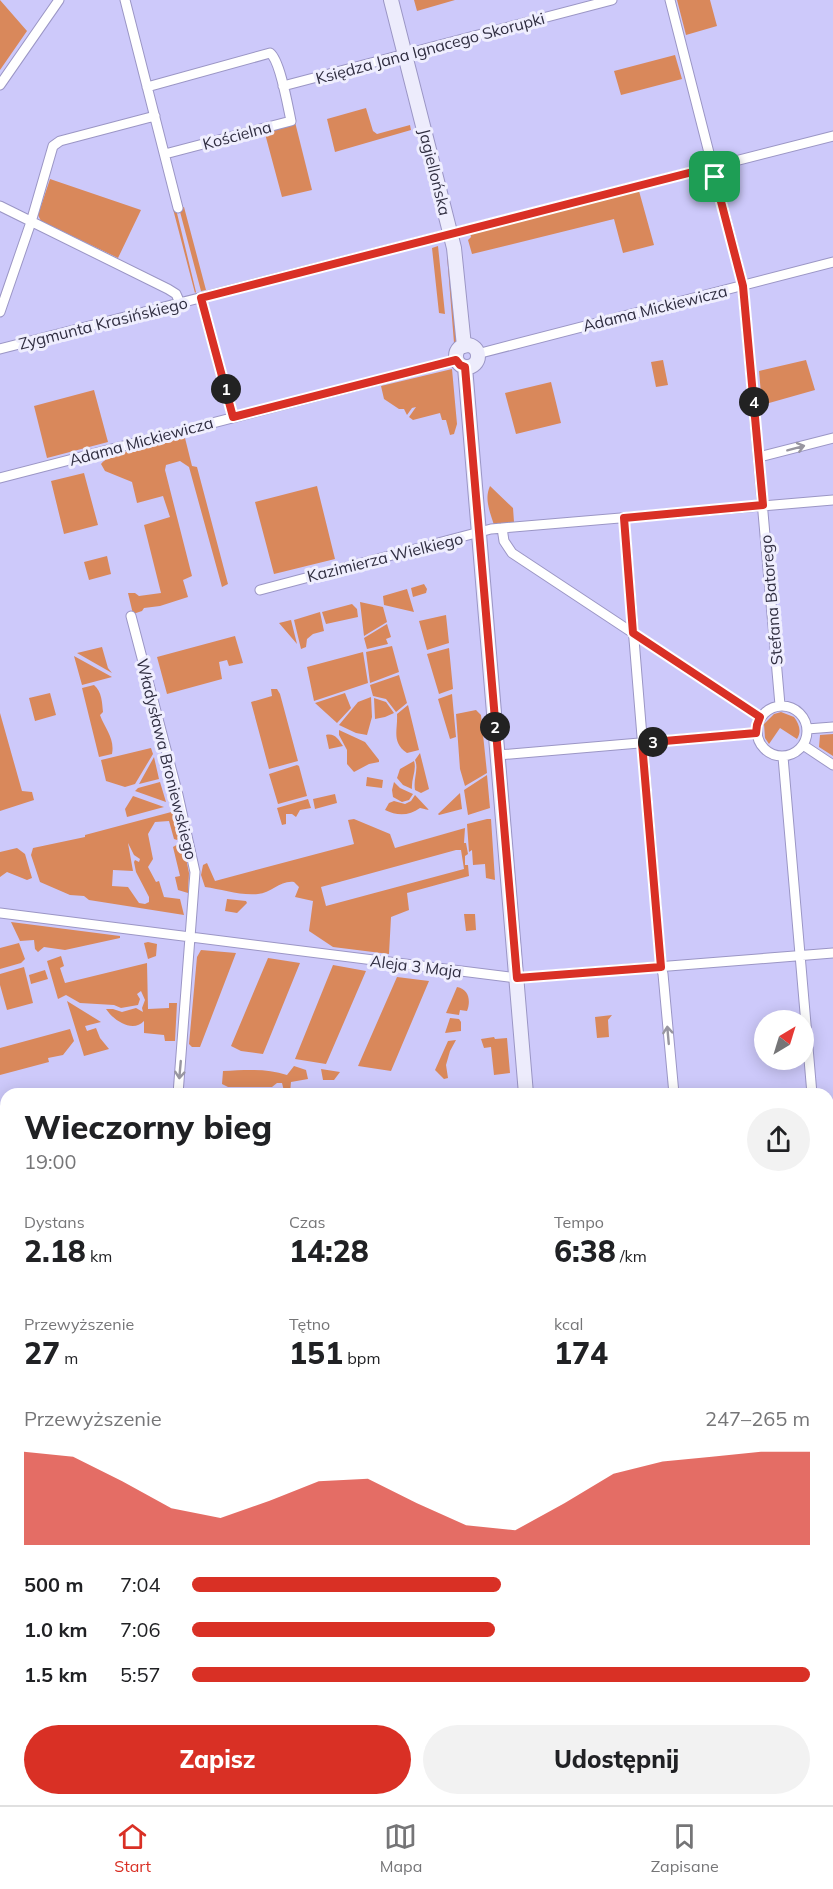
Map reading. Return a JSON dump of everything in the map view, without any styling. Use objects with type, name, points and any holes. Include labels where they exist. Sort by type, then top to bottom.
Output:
[{"type":"street","points":[[0,85],[59,0]]},
{"type":"street","points":[[125,0],[178,208]]},
{"type":"street","name":"Jagiellońska","points":[[391,0],[451,233],[457,262],[464,346]]},
{"type":"street","name":"Księdza Jana Ignacego Skorupki","points":[[283,86],[612,0]]},
{"type":"street","name":"Stefana Batorego","points":[[670,0],[743,286],[780,705]]},
{"type":"street","name":"Kościelna","points":[[147,87],[270,53],[275,58],[283,86],[291,121],[165,154]]},
{"type":"street","points":[[0,312],[31,222],[53,146],[60,141],[155,117]]},
{"type":"street","name":"Zygmunta Krasińskiego","points":[[0,349],[833,136]]},
{"type":"street","points":[[0,206],[168,289],[176,294],[180,303]]},
{"type":"street","name":"Adama Mickiewicza","points":[[477,354],[833,262]]},
{"type":"street","points":[[201,298],[233,417]]},
{"type":"street","points":[[461,363],[473,364],[477,360],[477,354],[472,347],[464,346],[457,351],[461,363],[479,532],[526,1088]]},
{"type":"street","name":"Adama Mickiewicza","points":[[0,478],[233,417],[461,363]]},
{"type":"street","points":[[759,457],[833,438]]},
{"type":"street","name":"Kazimierza Wielkiego","points":[[260,590],[479,532],[502,528],[833,500]]},
{"type":"street","points":[[624,518],[661,967],[673,1088]]},
{"type":"street","points":[[502,528],[504,541],[512,553],[760,717]]},
{"type":"street","name":"Władysława Broniewskiego","points":[[131,616],[195,872],[178,1088]]},
{"type":"street","points":[[780,705],[788,706],[801,714],[807,729],[803,745],[791,755],[783,757],[768,753],[758,741],[756,733],[760,717],[772,707],[780,705]]},
{"type":"street","points":[[807,729],[833,727]]},
{"type":"street","points":[[498,755],[756,733]]},
{"type":"street","points":[[803,745],[833,765]]},
{"type":"street","points":[[783,757],[812,1088]]},
{"type":"street","name":"Aleja 3 Maja","points":[[0,913],[517,978],[833,953]]},
{"type":"shaded area","points":[[0,0],[27,31],[0,70]]},
{"type":"shaded area","points":[[414,0],[455,0],[417,11]]},
{"type":"shaded area","points":[[677,0],[710,0],[717,26],[686,35]]},
{"type":"shaded area","points":[[675,55],[682,79],[621,95],[614,71]]},
{"type":"shaded area","points":[[366,108],[373,131],[377,134],[410,125],[411,130],[335,152],[327,119]]},
{"type":"shaded area","points":[[295,122],[312,190],[282,197],[264,130]]},
{"type":"shaded area","points":[[50,179],[141,210],[118,258],[41,221],[38,215]]},
{"type":"shaded area","points":[[639,191],[654,245],[623,253],[614,219],[472,254],[468,240],[471,237],[470,233]]},
{"type":"shaded area","points":[[184,207],[206,290],[201,291],[179,208]]},
{"type":"shaded area","points":[[173,209],[176,209],[195,293]]},
{"type":"shaded area","points":[[438,246],[445,314],[439,313],[432,248]]},
{"type":"shaded area","points":[[451,254],[459,343],[454,343],[447,255]]},
{"type":"shaded area","points":[[663,360],[668,385],[656,387],[651,362]]},
{"type":"shaded area","points":[[806,360],[815,390],[762,405],[759,371]]},
{"type":"shaded area","points":[[452,369],[457,424],[454,434],[450,435],[446,420],[442,420],[440,413],[413,420],[409,417],[416,407],[412,408],[407,415],[404,409],[399,409],[384,399],[381,386]]},
{"type":"shaded area","points":[[551,382],[561,423],[516,434],[505,393]]},
{"type":"shaded area","points":[[94,390],[108,442],[47,458],[34,406]]},
{"type":"shaded area","points":[[185,438],[192,466],[197,467],[228,584],[222,587],[189,467],[180,461],[166,465],[165,470],[192,576],[183,580],[188,597],[160,606],[144,608],[133,614],[128,593],[135,593],[139,596],[161,593],[144,525],[170,517],[163,496],[137,503],[132,482],[105,471],[101,464],[127,451]]},
{"type":"shaded area","points":[[84,473],[98,525],[64,534],[51,481]]},
{"type":"shaded area","points":[[317,486],[335,559],[274,574],[255,502]]},
{"type":"shaded area","points":[[490,486],[513,508],[514,522],[494,525],[488,501]]},
{"type":"shaded area","points":[[107,556],[111,574],[89,580],[84,562]]},
{"type":"shaded area","points":[[424,584],[427,589],[426,593],[413,597],[411,588]]},
{"type":"shaded area","points":[[407,589],[414,612],[384,605],[383,596]]},
{"type":"shaded area","points":[[360,602],[383,607],[387,622],[364,636]]},
{"type":"shaded area","points":[[352,604],[357,609],[358,617],[326,624],[322,612]]},
{"type":"shaded area","points":[[320,612],[324,631],[313,634],[307,639],[306,647],[301,649],[294,620]]},
{"type":"shaded area","points":[[446,615],[449,643],[427,650],[419,621]]},
{"type":"shaded area","points":[[291,620],[297,644],[279,623]]},
{"type":"shaded area","points":[[387,624],[391,637],[386,639],[388,644],[367,649],[364,638]]},
{"type":"shaded area","points":[[235,636],[243,663],[229,666],[227,660],[219,662],[222,679],[167,694],[157,657]]},
{"type":"shaded area","points":[[392,646],[399,672],[370,683],[366,652]]},
{"type":"shaded area","points":[[102,647],[108,668],[112,673],[77,653]]},
{"type":"shaded area","points":[[449,648],[453,689],[439,694],[427,654]]},
{"type":"shaded area","points":[[363,652],[368,683],[314,701],[307,667]]},
{"type":"shaded area","points":[[74,656],[112,677],[82,685]]},
{"type":"shaded area","points":[[399,675],[407,703],[396,712],[386,699],[373,696],[370,685]]},
{"type":"shaded area","points":[[94,685],[101,697],[103,712],[100,715],[111,738],[113,748],[112,754],[99,757],[82,688]]},
{"type":"shaded area","points":[[271,689],[277,689],[280,694],[298,761],[269,769],[251,702],[272,696]]},
{"type":"shaded area","points":[[50,693],[56,715],[35,721],[29,698]]},
{"type":"shaded area","points":[[345,693],[351,708],[337,723],[315,703]]},
{"type":"shaded area","points":[[452,694],[456,737],[450,739],[438,699]]},
{"type":"shaded area","points":[[371,697],[372,717],[367,735],[356,733],[339,725],[358,702]]},
{"type":"shaded area","points":[[374,698],[386,702],[394,713],[375,719]]},
{"type":"shaded area","points":[[408,705],[419,750],[407,753],[399,745],[396,730],[397,714]]},
{"type":"shaded area","points":[[476,710],[481,715],[487,773],[465,786],[460,769],[456,714]]},
{"type":"shaded area","points":[[781,712],[794,717],[799,728],[799,736],[797,739],[780,728],[769,744],[765,738],[764,724],[774,714]]},
{"type":"shaded area","points":[[0,713],[22,791],[32,792],[34,800],[0,811]]},
{"type":"shaded area","points":[[339,730],[365,742],[379,762],[369,764],[354,772],[347,764],[347,750],[339,735]]},
{"type":"shaded area","points":[[833,734],[833,756],[819,747],[820,735]]},
{"type":"shaded area","points":[[326,735],[334,736],[343,746],[329,749]]},
{"type":"shaded area","points":[[151,748],[153,754],[135,784],[125,787],[106,781],[101,760]]},
{"type":"shaded area","points":[[420,753],[429,789],[421,793],[415,790],[415,760]]},
{"type":"shaded area","points":[[154,757],[159,779],[139,784]]},
{"type":"shaded area","points":[[414,761],[412,789],[403,785],[397,778],[400,769]]},
{"type":"shaded area","points":[[297,765],[307,796],[278,804],[269,774]]},
{"type":"shaded area","points":[[487,775],[490,808],[468,815],[464,790]]},
{"type":"shaded area","points":[[367,777],[383,780],[382,788],[366,786]]},
{"type":"shaded area","points":[[160,782],[166,802],[135,791],[138,788]]},
{"type":"shaded area","points":[[394,782],[400,788],[413,794],[409,800],[402,802],[393,797]]},
{"type":"shaded area","points":[[460,793],[462,809],[438,814]]},
{"type":"shaded area","points":[[335,794],[337,803],[315,809],[313,799]]},
{"type":"shaded area","points":[[415,795],[429,810],[420,808],[412,813],[403,814],[385,810],[389,803],[394,801],[405,804]]},
{"type":"shaded area","points":[[133,796],[164,807],[127,817],[125,809]]},
{"type":"shaded area","points":[[308,799],[311,808],[300,810],[296,817],[286,814],[286,824],[282,825],[277,808]]},
{"type":"shaded area","points":[[175,811],[181,836],[177,840],[174,839],[169,821],[155,822],[148,834],[153,859],[148,867],[156,882],[159,881],[164,897],[180,899],[184,915],[89,900],[84,896],[70,895],[40,882],[31,855],[33,848],[85,837],[85,835]],"holes":[[[128,843],[134,855],[140,859],[139,862],[135,860],[134,862],[136,872],[149,897],[149,902],[145,904],[139,903],[128,887],[112,886],[113,870],[133,871]]]},
{"type":"shaded area","points":[[354,819],[390,834],[395,848],[465,828],[464,843],[466,843],[468,854],[465,856],[465,865],[468,865],[469,876],[407,893],[409,910],[391,917],[389,954],[333,947],[309,931],[313,901],[295,897],[299,887],[294,882],[285,883],[258,894],[205,887],[201,875],[203,865],[207,863],[215,881],[354,844],[348,820]],"holes":[[[461,850],[464,869],[326,906],[321,887]]]},
{"type":"shaded area","points":[[491,819],[495,880],[486,878],[485,864],[473,865],[472,850],[469,852],[467,824]]},
{"type":"shaded area","points":[[183,843],[189,873],[188,893],[178,890],[175,877],[180,876],[173,847]]},
{"type":"shaded area","points":[[17,848],[25,854],[32,878],[27,880],[7,872],[0,877],[0,852]]},
{"type":"shaded area","points":[[227,899],[247,903],[237,913],[225,911]]},
{"type":"shaded area","points":[[464,914],[475,914],[476,930],[466,931]]},
{"type":"shaded area","points":[[11,922],[120,936],[120,938],[65,950],[44,947],[38,952],[35,949],[34,940],[20,941]]},
{"type":"shaded area","points":[[19,943],[25,959],[21,963],[0,969],[0,948]]},
{"type":"shaded area","points":[[144,943],[157,944],[156,956],[148,959]]},
{"type":"shaded area","points":[[201,950],[236,953],[200,1047],[192,1047],[189,1044],[197,957]]},
{"type":"shaded area","points":[[61,956],[64,966],[60,968],[65,983],[147,963],[148,1009],[169,1008],[169,1003],[177,1003],[175,1041],[165,1041],[164,1035],[144,1033],[144,1021],[135,1026],[124,1024],[106,1009],[122,1012],[136,1008],[143,1012],[145,1000],[141,991],[137,994],[140,999],[138,1005],[121,1008],[114,1005],[80,1003],[66,995],[58,999],[47,961]]},
{"type":"shaded area","points":[[268,958],[300,963],[263,1054],[241,1051],[231,1046]]},
{"type":"shaded area","points":[[333,965],[366,971],[326,1064],[295,1059]]},
{"type":"shaded area","points":[[24,967],[33,1003],[7,1010],[0,985],[0,974]]},
{"type":"shaded area","points":[[45,970],[48,979],[31,984],[29,975]]},
{"type":"shaded area","points":[[397,977],[429,981],[391,1071],[358,1066]]},
{"type":"shaded area","points":[[457,987],[464,990],[468,996],[467,1011],[460,1010],[459,1015],[446,1013]]},
{"type":"shaded area","points":[[67,1001],[101,1022],[85,1026],[87,1031],[96,1028],[100,1038],[109,1049],[84,1056]]},
{"type":"shaded area","points":[[612,1015],[608,1020],[609,1037],[597,1038],[595,1017]]},
{"type":"shaded area","points":[[450,1018],[459,1019],[461,1031],[445,1033]]},
{"type":"shaded area","points":[[70,1029],[74,1041],[63,1055],[48,1058],[49,1062],[0,1075],[0,1048]]},
{"type":"shaded area","points":[[494,1037],[495,1039],[507,1038],[510,1073],[494,1075],[491,1047],[484,1048],[481,1039]]},
{"type":"shaded area","points":[[456,1040],[446,1065],[448,1078],[444,1079],[435,1070],[448,1041]]},
{"type":"shaded area","points":[[294,1066],[306,1070],[308,1079],[291,1082],[290,1088],[283,1088],[282,1083],[277,1083],[272,1087],[228,1087],[222,1084],[223,1071],[263,1070],[287,1075]]},
{"type":"shaded area","points":[[321,1069],[340,1072],[334,1080],[323,1080]]},
{"type":"route","points":[[712,167],[715,177],[746,303],[763,505],[624,518],[633,633],[760,717],[756,733],[642,743],[661,967],[517,978],[465,367],[456,360],[233,417],[201,298],[712,167]]}]
